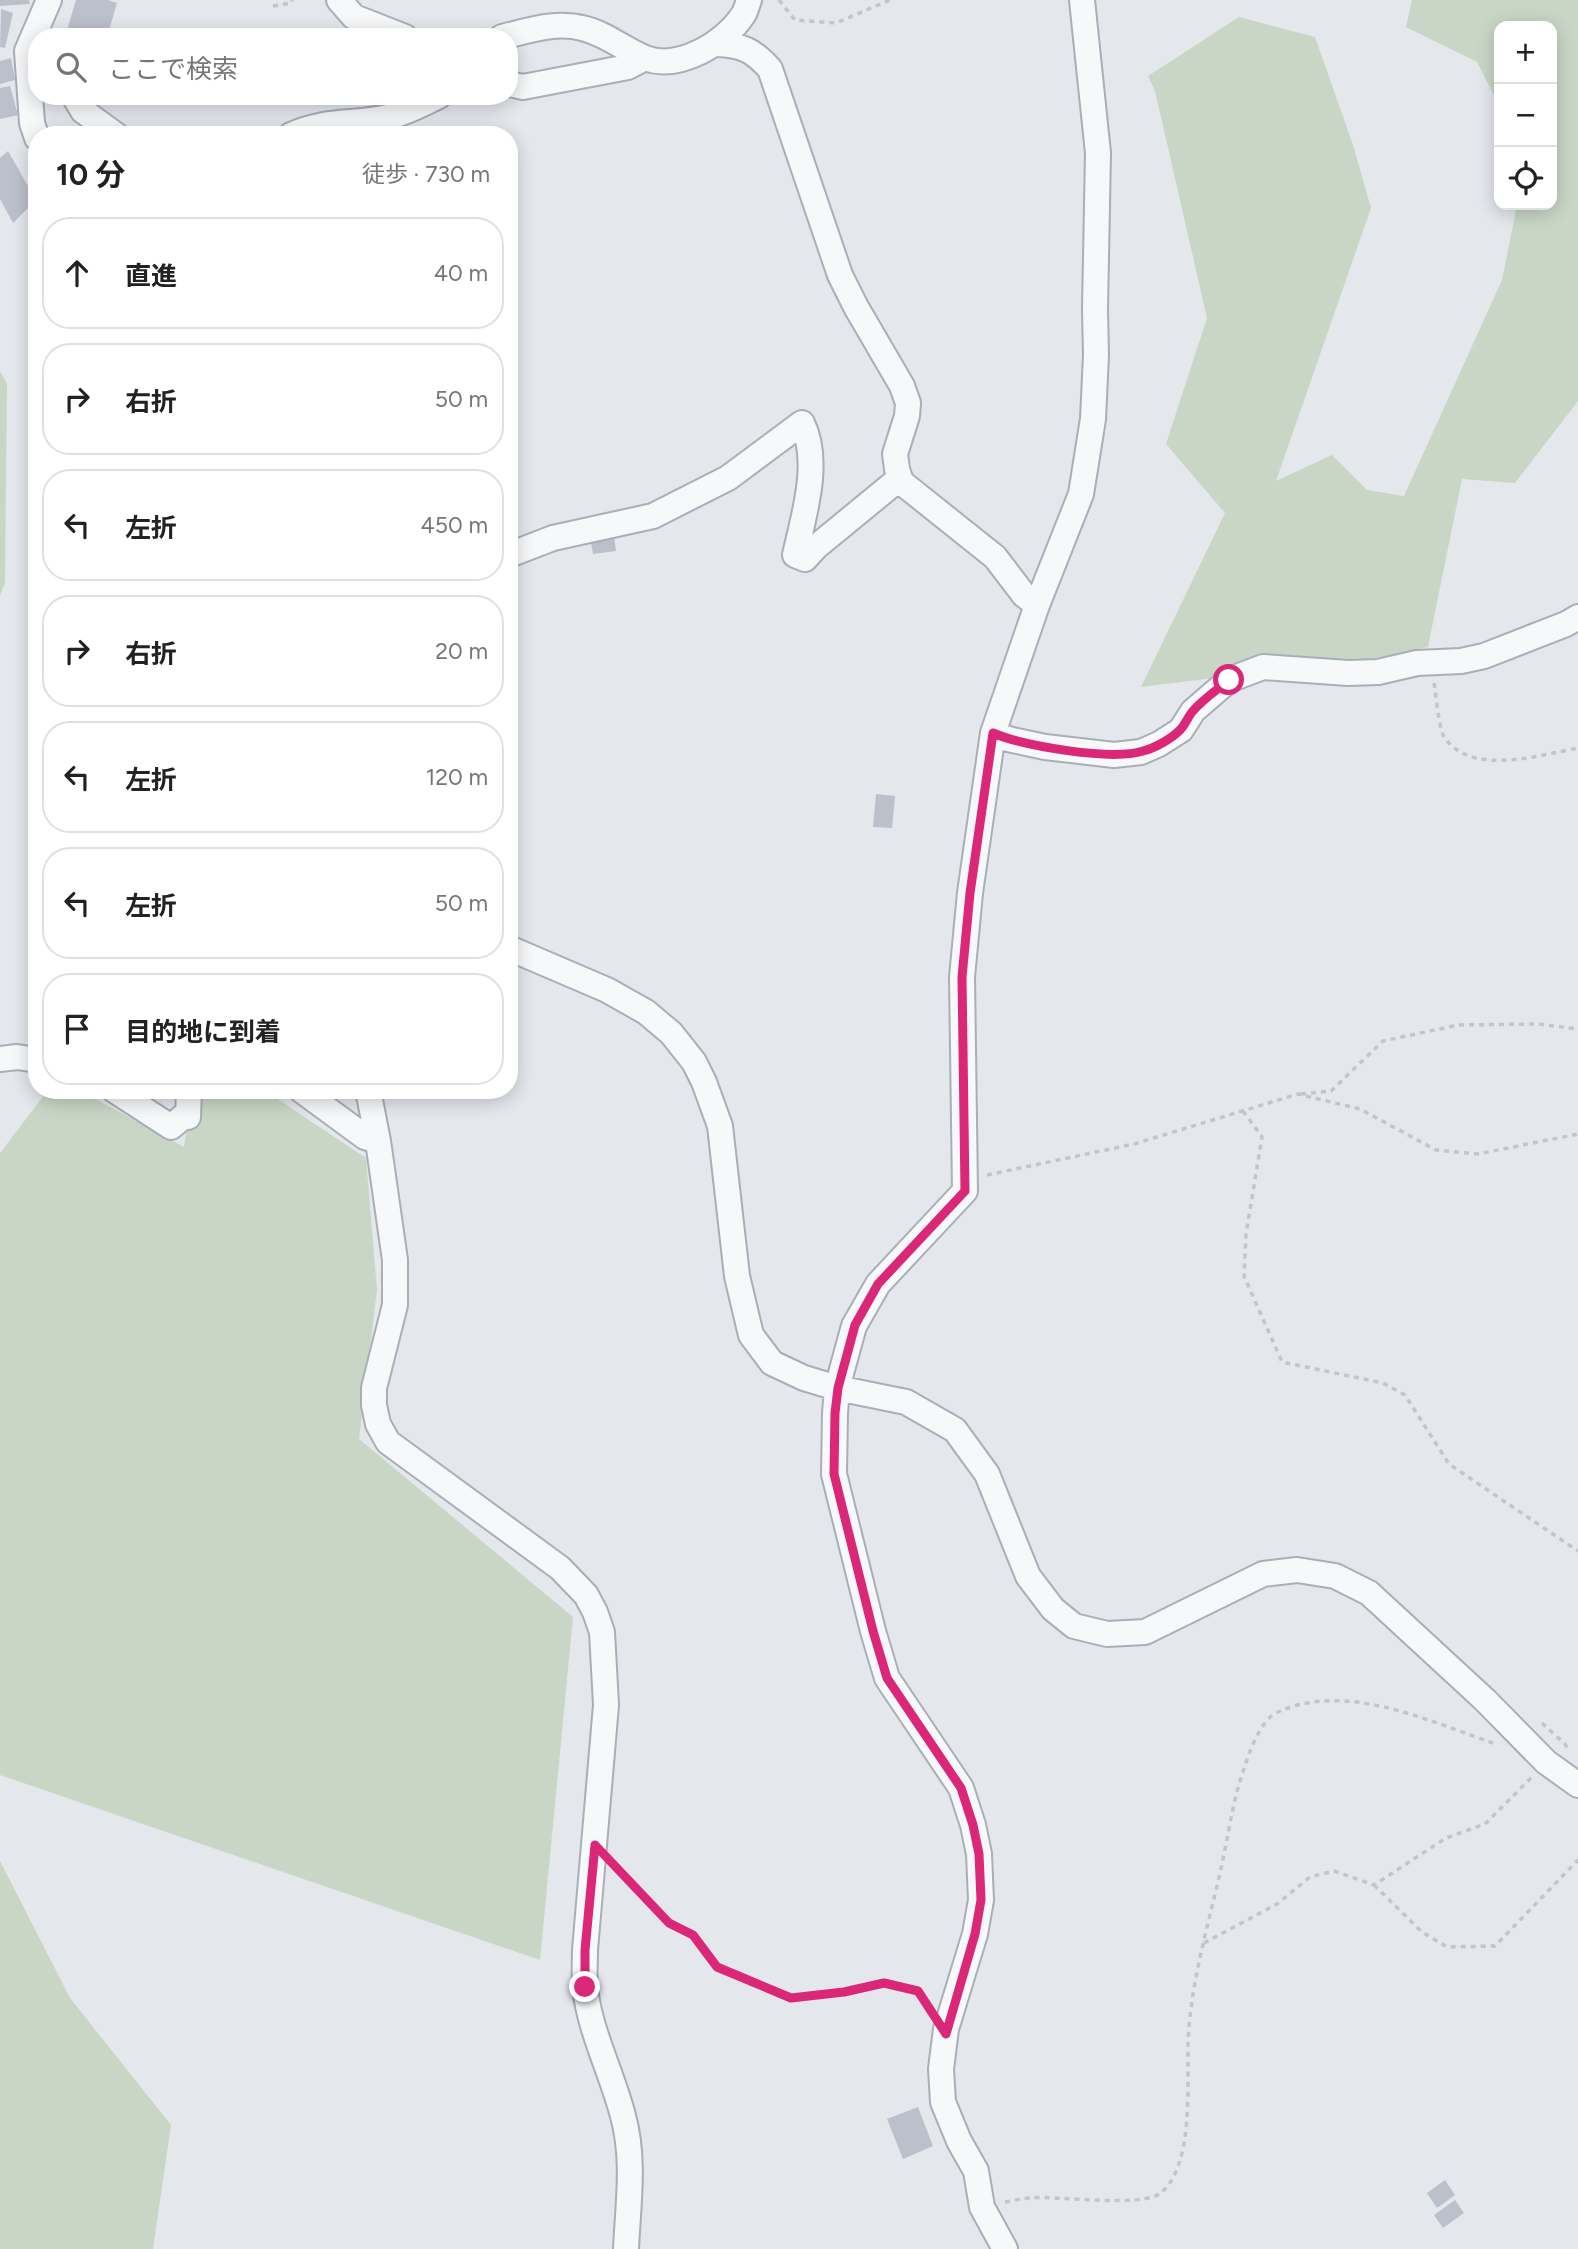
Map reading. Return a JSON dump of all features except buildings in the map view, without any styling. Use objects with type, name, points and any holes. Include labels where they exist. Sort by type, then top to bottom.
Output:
[{"type":"street","points":[[37,28],[49,0]]},
{"type":"street","points":[[55,28],[62,0]]},
{"type":"street","points":[[339,0],[354,17],[382,28]]},
{"type":"street","points":[[518,34],[565,25],[603,35],[645,58],[659,62],[678,60],[717,44],[744,15],[749,0]]},
{"type":"street","points":[[1004,2249],[982,2207],[976,2171],[959,2141],[943,2102],[941,2069],[946,2034],[975,1934],[981,1900],[979,1854],[961,1788],[887,1678],[834,1474],[835,1413],[838,1388],[855,1325],[878,1284],[965,1191],[962,977],[970,893],[993,733],[1037,605],[1081,494],[1093,419],[1098,153],[1083,0]]},
{"type":"street","points":[[717,44],[747,48],[758,55],[770,69],[840,275],[902,386],[908,403],[907,416],[895,454],[900,478],[913,493],[995,557],[1024,595],[1037,605]]},
{"type":"street","points":[[518,86],[628,68],[645,58]]},
{"type":"street","points":[[31,105],[33,126]]},
{"type":"street","points":[[79,105],[83,111],[104,126]]},
{"type":"street","points":[[315,126],[387,117],[421,105]]},
{"type":"street","points":[[518,551],[552,538],[653,516],[728,478],[802,423],[808,437],[809,489],[795,555],[805,559],[900,478]]},
{"type":"street","points":[[993,733],[1045,747],[1114,755],[1141,752],[1181,730],[1192,711],[1229,680],[1263,667],[1348,673],[1378,672],[1417,663],[1430,664],[1483,656],[1578,617]]},
{"type":"street","points":[[518,951],[607,990],[646,1012],[671,1033],[694,1062],[720,1126],[737,1276],[751,1335],[772,1363],[804,1378],[906,1402],[955,1430],[987,1474],[1028,1576],[1053,1609],[1074,1626],[1107,1634],[1145,1632],[1263,1574],[1297,1570],[1335,1576],[1369,1593],[1485,1700],[1546,1762],[1578,1785]]},
{"type":"street","points":[[0,1059],[28,1059]]},
{"type":"street","points":[[128,1099],[171,1127],[184,1116],[188,1117],[189,1099]]},
{"type":"street","points":[[312,1099],[365,1137],[378,1141]]},
{"type":"street","points":[[370,1099],[395,1260],[395,1305],[374,1388],[378,1424],[387,1442],[560,1569],[586,1595],[602,1632],[606,1705],[585,1950],[585,1987],[593,2026],[623,2115],[628,2141],[630,2167],[626,2249]]},
{"type":"path","points":[[273,6],[291,3],[292,0]]},
{"type":"path","points":[[779,0],[795,20],[836,23],[890,0]]},
{"type":"path","points":[[1430,664],[1443,736],[1463,755],[1502,762],[1578,748]]},
{"type":"path","points":[[965,1181],[1045,1161],[1134,1144],[1298,1094],[1331,1091],[1383,1041],[1458,1025],[1538,1024],[1578,1029]]},
{"type":"path","points":[[1298,1094],[1360,1109],[1436,1150],[1478,1154],[1578,1134]]},
{"type":"path","points":[[1243,1111],[1262,1137],[1246,1234],[1244,1276],[1282,1363],[1382,1383],[1405,1395],[1449,1464],[1578,1552]]},
{"type":"path","points":[[982,2207],[1032,2198],[1113,2201],[1149,2198],[1161,2193],[1180,2166],[1186,2134],[1188,2035],[1194,1980],[1243,1771],[1259,1731],[1275,1712],[1309,1702],[1343,1699],[1390,1709],[1493,1742]]},
{"type":"path","points":[[1374,1885],[1446,1838],[1485,1824],[1546,1762]]},
{"type":"path","points":[[595,1845],[669,1923],[693,1935],[717,1967],[791,1998],[844,1992],[884,1983],[918,1991],[946,2034]]},
{"type":"path","points":[[1204,1943],[1277,1905],[1310,1877],[1334,1871],[1374,1885],[1422,1932],[1447,1947],[1495,1946],[1578,1860]]},
{"type":"green space","points":[[1412,0],[1578,0],[1578,401],[1515,483],[1462,479],[1428,647],[1382,657],[1141,687],[1225,513],[1166,444],[1207,318],[1155,91],[1148,76],[1239,17],[1315,37],[1353,145],[1371,208],[1276,481],[1332,455],[1367,490],[1404,496],[1502,280],[1516,210],[1557,210],[1557,21],[1494,21],[1494,95],[1477,62],[1406,27]]},
{"type":"green space","points":[[0,371],[7,384],[5,583],[0,595]]},
{"type":"green space","points":[[41,1099],[96,1099],[184,1147],[192,1099],[278,1099],[366,1158],[377,1290],[359,1439],[573,1617],[540,1960],[0,1775],[0,1153]]},
{"type":"green space","points":[[0,1861],[70,1998],[171,2125],[153,2249],[0,2249]]},
{"type":"route","points":[[585,1987],[585,1950],[595,1845],[669,1923],[693,1935],[717,1967],[791,1998],[844,1992],[884,1983],[918,1991],[946,2034],[975,1934],[981,1900],[979,1854],[961,1788],[887,1678],[873,1631],[834,1474],[835,1413],[844,1358],[855,1325],[878,1284],[965,1191],[962,977],[970,893],[993,733],[1045,747],[1114,755],[1141,752],[1181,730],[1192,711],[1229,680]]}]
